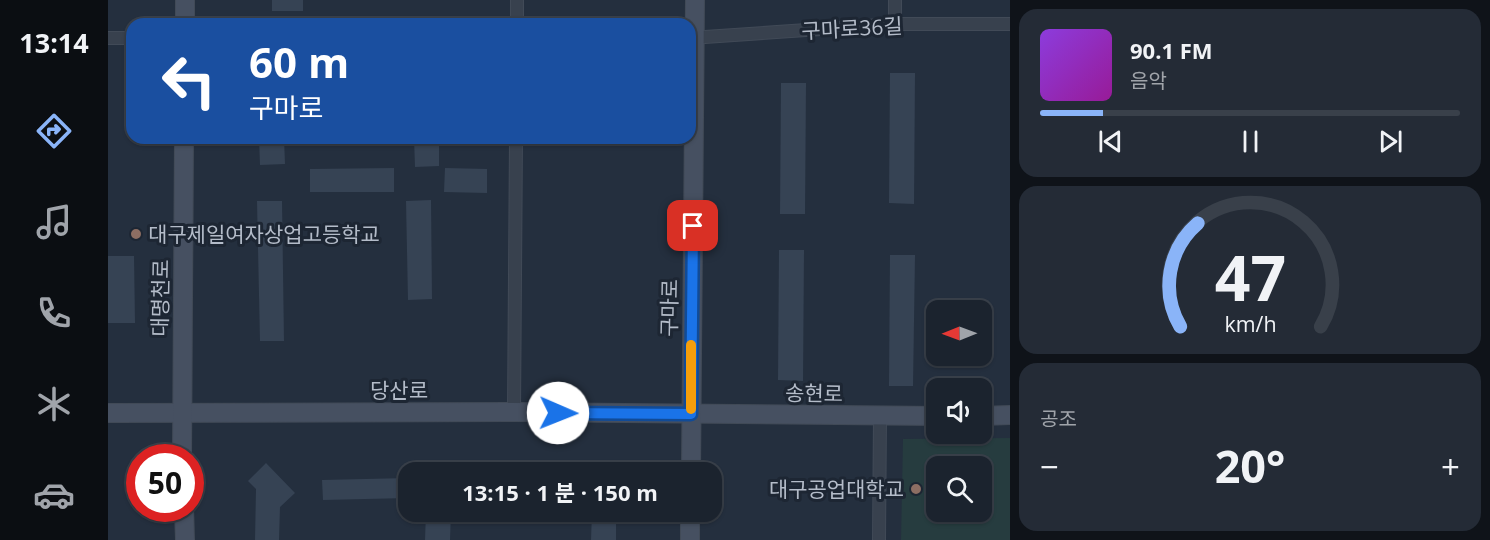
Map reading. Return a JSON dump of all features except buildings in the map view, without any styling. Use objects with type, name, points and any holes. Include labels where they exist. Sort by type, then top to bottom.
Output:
[{"type":"main road","points":[[185,0],[185,18]]},
{"type":"main road","name":"구마로","points":[[694,18],[695,0]]},
{"type":"main road","name":"대명천로","points":[[182,444],[184,144]]},
{"type":"main road","name":"구마로","points":[[691,462],[692,144]]},
{"type":"main road","name":"당산로","points":[[108,413],[691,414]]},
{"type":"main road","name":"송현로","points":[[691,414],[926,416]]},
{"type":"main road","points":[[992,416],[1010,415]]},
{"type":"main road","points":[[184,522],[185,540]]},
{"type":"main road","points":[[690,522],[690,540]]},
{"type":"street","points":[[517,0],[517,18]]},
{"type":"street","points":[[895,0],[895,24]]},
{"type":"street","name":"구마로36길","points":[[696,38],[895,24],[1010,24]]},
{"type":"street","points":[[108,38],[126,38]]},
{"type":"street","points":[[514,412],[516,144]]},
{"type":"street","points":[[879,540],[880,416]]},
{"type":"green space","name":"대구공업대학교","points":[[992,438],[1010,438],[1010,540],[901,540],[903,439],[926,439],[926,444],[992,444]]},
{"type":"slow traffic","points":[[691,345],[691,409]]},
{"type":"place","name":"대구제일여자상업고등학교","points":[[136,234]]},
{"type":"place","name":"대구공업대학교","points":[[916,489]]},
{"type":"route","points":[[558,413],[691,414],[693,226]]}]
